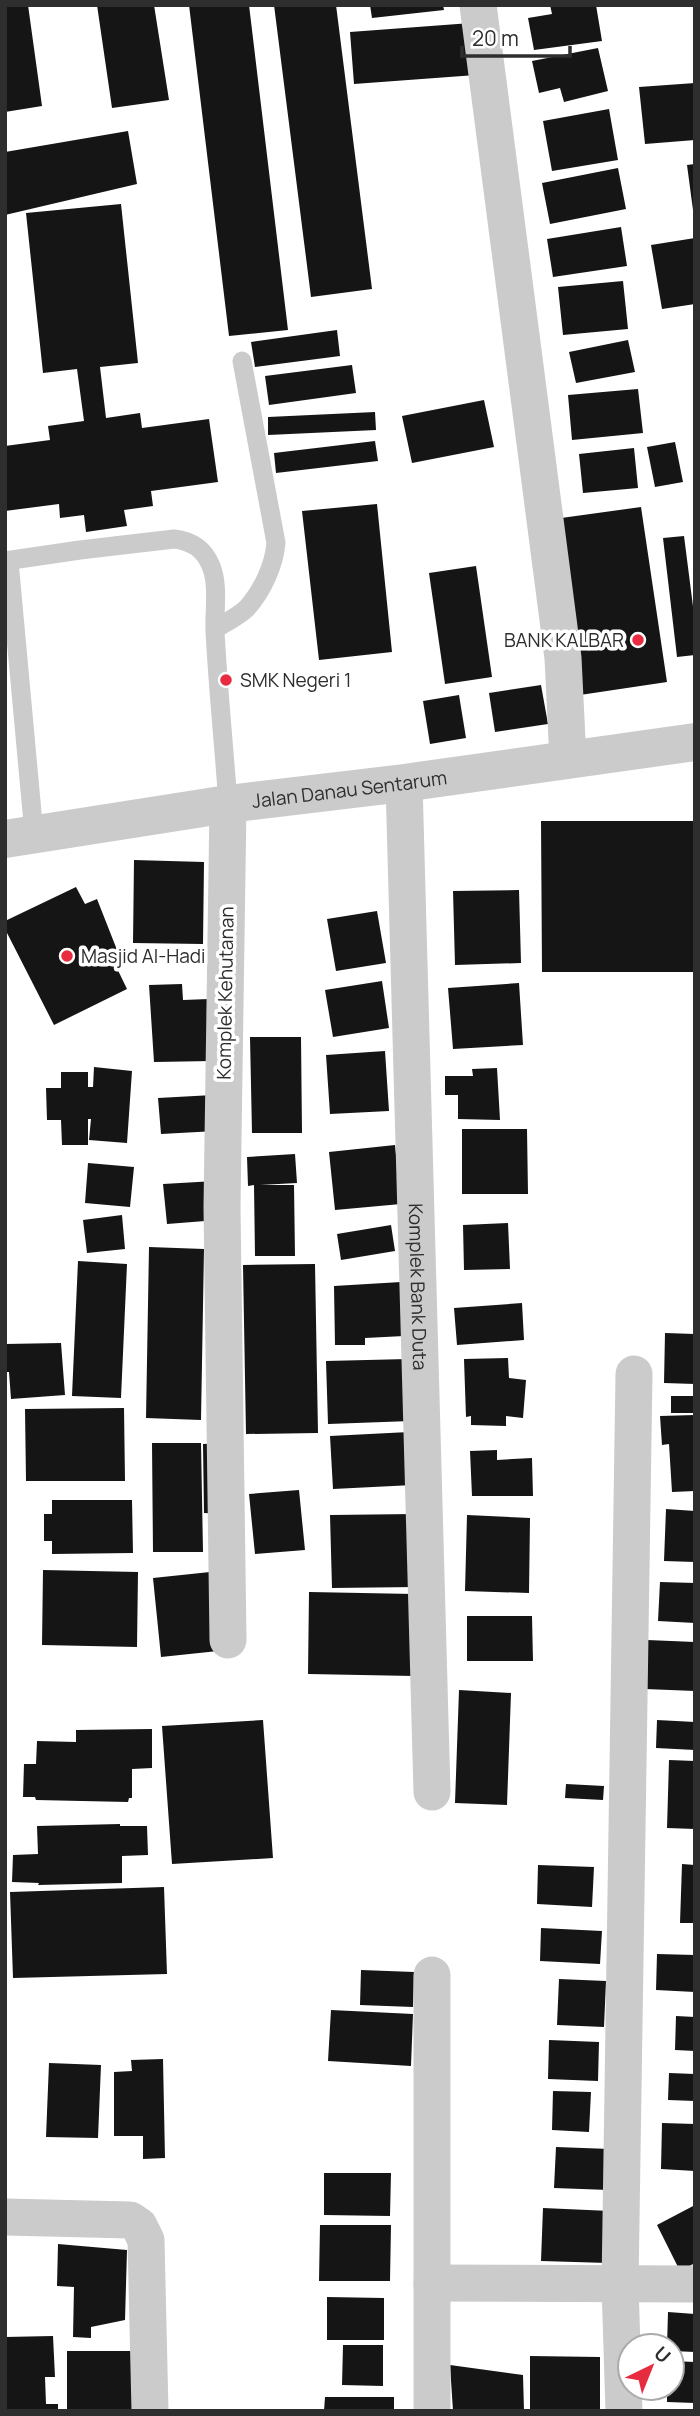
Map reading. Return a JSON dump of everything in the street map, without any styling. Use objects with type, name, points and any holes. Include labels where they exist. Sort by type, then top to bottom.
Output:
[{"type":"street","points":[[478,5],[563,658],[568,760]]},
{"type":"street","name":"Jalan Danau Sentarum","points":[[20,837],[228,804],[404,783],[695,742]]},
{"type":"street","name":"Komplek Bank Duta","points":[[404,783],[432,1792]]},
{"type":"street","name":"Komplek Kehutanan","points":[[228,804],[222,1207],[228,1640]]},
{"type":"street","points":[[624,2411],[620,2285],[634,1374]]},
{"type":"street","points":[[432,1975],[432,2411]]},
{"type":"street","points":[[5,2217],[130,2220],[139,2226],[146,2240],[150,2411]]},
{"type":"street","points":[[432,2283],[695,2284]]},
{"type":"lane","points":[[215,629],[246,609],[253,600],[274,559],[276,542],[242,361]]},
{"type":"lane","name":"Komplek Kehutanan","points":[[7,561],[174,539],[187,540],[201,549],[211,567],[215,590],[215,629],[228,804]]},
{"type":"lane","points":[[7,561],[20,837]]},
{"type":"building","points":[[5,5],[28,5],[42,106],[5,112]]},
{"type":"building","points":[[97,5],[154,5],[169,100],[112,108]]},
{"type":"building","points":[[189,5],[249,5],[288,330],[229,336]]},
{"type":"building","points":[[274,5],[336,5],[372,289],[311,297]]},
{"type":"building","points":[[370,5],[443,5],[444,10],[372,18]]},
{"type":"building","points":[[550,5],[596,5],[602,41],[534,50],[528,18],[552,14]]},
{"type":"building","points":[[471,23],[476,75],[354,84],[350,32]]},
{"type":"building","points":[[598,48],[608,91],[564,102],[560,88],[539,93],[532,61]]},
{"type":"building","points":[[695,83],[695,140],[645,144],[639,87]]},
{"type":"building","points":[[609,109],[618,160],[552,171],[543,121]]},
{"type":"building","points":[[128,131],[137,184],[5,215],[5,152]]},
{"type":"building","points":[[695,164],[695,210],[693,210],[687,165]]},
{"type":"building","points":[[618,168],[626,209],[550,224],[542,183]]},
{"type":"building","points":[[121,204],[138,363],[100,367],[106,418],[140,413],[142,428],[209,419],[218,482],[151,491],[153,506],[124,510],[127,526],[86,532],[84,515],[60,518],[59,504],[5,511],[5,446],[50,440],[48,426],[84,421],[77,369],[43,373],[26,213]]},
{"type":"building","points":[[621,227],[627,266],[553,277],[547,239]]},
{"type":"building","points":[[695,238],[695,304],[662,309],[651,245]]},
{"type":"building","points":[[623,281],[628,329],[563,335],[558,287]]},
{"type":"building","points":[[337,330],[340,356],[255,367],[251,342]]},
{"type":"building","points":[[628,340],[635,372],[576,383],[569,352]]},
{"type":"building","points":[[352,365],[356,393],[269,405],[265,376]]},
{"type":"building","points":[[638,389],[643,433],[572,440],[568,395]]},
{"type":"building","points":[[484,400],[494,447],[412,463],[402,416]]},
{"type":"building","points":[[375,412],[376,430],[268,435],[268,417]]},
{"type":"building","points":[[375,441],[378,461],[276,473],[274,453]]},
{"type":"building","points":[[675,442],[683,482],[655,487],[647,447]]},
{"type":"building","points":[[634,448],[638,488],[583,493],[579,454]]},
{"type":"building","points":[[377,504],[392,652],[319,660],[302,511]]},
{"type":"building","points":[[641,507],[667,682],[580,695],[554,519]]},
{"type":"building","points":[[684,536],[695,622],[695,655],[677,657],[663,538]]},
{"type":"building","points":[[476,566],[492,677],[445,684],[429,573]]},
{"type":"building","points":[[541,685],[548,724],[495,732],[489,693]]},
{"type":"building","points":[[459,695],[466,738],[430,744],[423,701]]},
{"type":"building","points":[[541,821],[695,821],[695,972],[542,972]]},
{"type":"building","points":[[134,860],[204,862],[203,944],[133,943]]},
{"type":"building","name":"Masjid Al-Hadi","points":[[76,887],[85,904],[97,899],[119,955],[112,958],[127,989],[54,1025],[5,929],[5,921]]},
{"type":"building","points":[[519,890],[521,963],[455,965],[453,891]]},
{"type":"building","points":[[377,911],[386,963],[336,971],[327,919]]},
{"type":"building","points":[[382,981],[389,1028],[333,1037],[325,990]]},
{"type":"building","points":[[519,983],[523,1045],[453,1049],[448,988]]},
{"type":"building","points":[[182,984],[183,1000],[209,999],[212,1061],[154,1062],[149,985]]},
{"type":"building","points":[[250,1037],[301,1037],[302,1133],[252,1133]]},
{"type":"building","points":[[385,1051],[389,1111],[330,1114],[326,1055]]},
{"type":"building","points":[[94,1067],[132,1071],[127,1143],[89,1140],[91,1119],[88,1119],[88,1145],[62,1145],[61,1120],[47,1120],[46,1088],[61,1088],[61,1072],[88,1072],[88,1087],[93,1087]]},
{"type":"building","points":[[497,1068],[500,1120],[458,1119],[458,1095],[445,1095],[445,1076],[473,1076],[472,1069]]},
{"type":"building","points":[[213,1095],[216,1131],[161,1134],[158,1098]]},
{"type":"building","points":[[462,1129],[527,1129],[528,1194],[462,1194]]},
{"type":"building","points":[[395,1145],[401,1204],[335,1210],[329,1152]]},
{"type":"building","points":[[295,1154],[297,1183],[260,1185],[294,1185],[295,1256],[255,1256],[254,1185],[248,1186],[247,1157]]},
{"type":"building","points":[[88,1163],[134,1167],[130,1207],[85,1203]]},
{"type":"building","points":[[215,1181],[218,1220],[167,1224],[163,1184]]},
{"type":"building","points":[[122,1215],[125,1249],[87,1253],[83,1220]]},
{"type":"building","points":[[508,1223],[510,1269],[464,1270],[463,1225]]},
{"type":"building","points":[[391,1225],[395,1251],[341,1260],[337,1234]]},
{"type":"building","points":[[149,1247],[204,1249],[201,1420],[146,1418]]},
{"type":"building","points":[[78,1261],[127,1264],[121,1398],[72,1396]]},
{"type":"building","points":[[315,1264],[318,1433],[246,1434],[243,1265]]},
{"type":"building","points":[[401,1282],[404,1336],[365,1338],[365,1345],[335,1345],[334,1286]]},
{"type":"building","points":[[522,1303],[524,1340],[457,1345],[454,1308]]},
{"type":"building","points":[[665,1333],[695,1334],[695,1384],[664,1383]]},
{"type":"building","points":[[61,1343],[65,1395],[11,1399],[9,1372],[5,1372],[5,1344]]},
{"type":"building","points":[[508,1358],[509,1378],[526,1380],[523,1418],[506,1416],[506,1426],[471,1425],[471,1416],[466,1417],[464,1359]]},
{"type":"building","points":[[408,1359],[411,1421],[328,1424],[326,1361]]},
{"type":"building","points":[[671,1396],[695,1396],[695,1413],[671,1413]]},
{"type":"building","points":[[124,1408],[125,1481],[26,1481],[25,1409]]},
{"type":"building","points":[[695,1415],[695,1491],[672,1492],[669,1444],[662,1445],[660,1416]]},
{"type":"building","points":[[409,1432],[413,1485],[333,1489],[330,1436]]},
{"type":"building","points":[[152,1443],[201,1443],[203,1552],[153,1552]]},
{"type":"building","points":[[224,1443],[225,1514],[204,1513],[203,1444]]},
{"type":"building","points":[[497,1450],[497,1460],[532,1458],[533,1496],[472,1496],[470,1451]]},
{"type":"building","points":[[299,1490],[305,1550],[255,1554],[249,1494]]},
{"type":"building","points":[[52,1500],[132,1500],[133,1553],[52,1554],[52,1541],[44,1541],[44,1514],[52,1514]]},
{"type":"building","points":[[666,1509],[695,1511],[695,1562],[664,1561]]},
{"type":"building","points":[[415,1514],[417,1587],[332,1588],[330,1515]]},
{"type":"building","points":[[467,1515],[530,1518],[529,1593],[465,1591]]},
{"type":"building","points":[[43,1570],[138,1572],[137,1647],[42,1645]]},
{"type":"building","points":[[210,1572],[218,1651],[161,1657],[153,1578]]},
{"type":"building","points":[[660,1582],[695,1583],[695,1623],[658,1621]]},
{"type":"building","points":[[309,1592],[414,1594],[414,1676],[308,1674]]},
{"type":"building","points":[[467,1616],[532,1616],[533,1661],[467,1661]]},
{"type":"building","points":[[647,1640],[695,1642],[695,1691],[645,1689]]},
{"type":"building","points":[[459,1690],[511,1693],[507,1805],[455,1803]]},
{"type":"building","points":[[263,1720],[273,1858],[172,1864],[162,1726]]},
{"type":"building","points":[[657,1720],[695,1722],[695,1750],[656,1748]]},
{"type":"building","points":[[152,1729],[152,1768],[132,1769],[132,1798],[129,1798],[128,1802],[36,1800],[35,1797],[23,1797],[24,1764],[36,1764],[37,1741],[76,1742],[76,1730]]},
{"type":"building","points":[[669,1760],[695,1761],[695,1829],[667,1828]]},
{"type":"building","points":[[566,1784],[604,1786],[603,1800],[565,1798]]},
{"type":"building","points":[[37,1826],[147,1826],[148,1855],[122,1856],[122,1883],[38,1885],[39,1883],[12,1882],[13,1855],[38,1854]]},
{"type":"building","points":[[682,1864],[695,1865],[695,1923],[680,1923]]},
{"type":"building","points":[[538,1865],[594,1867],[592,1907],[537,1904]]},
{"type":"building","points":[[164,1887],[167,1974],[13,1978],[10,1892]]},
{"type":"building","points":[[541,1928],[602,1931],[600,1964],[540,1961]]},
{"type":"building","points":[[657,1954],[695,1955],[695,1992],[656,1990]]},
{"type":"building","points":[[361,1970],[414,1972],[413,2007],[360,2005]]},
{"type":"building","points":[[559,1979],[606,1981],[604,2027],[557,2025]]},
{"type":"building","points":[[331,2010],[413,2014],[411,2066],[328,2061]]},
{"type":"building","points":[[676,2016],[695,2017],[695,2051],[675,2050]]},
{"type":"building","points":[[549,2040],[599,2042],[598,2081],[548,2079]]},
{"type":"building","points":[[163,2059],[165,2158],[143,2159],[143,2136],[114,2136],[114,2072],[132,2071],[131,2060]]},
{"type":"building","points":[[49,2063],[101,2065],[98,2138],[46,2137]]},
{"type":"building","points":[[669,2073],[695,2074],[695,2101],[668,2100]]},
{"type":"building","points":[[553,2091],[591,2092],[589,2132],[552,2130]]},
{"type":"building","points":[[662,2123],[695,2124],[695,2171],[661,2169]]},
{"type":"building","points":[[556,2147],[610,2149],[609,2190],[554,2188]]},
{"type":"building","points":[[324,2173],[391,2173],[390,2216],[324,2215]]},
{"type":"building","points":[[695,2205],[695,2263],[680,2271],[657,2225]]},
{"type":"building","points":[[543,2208],[610,2211],[608,2263],[541,2261]]},
{"type":"building","points":[[320,2225],[391,2225],[390,2281],[319,2281]]},
{"type":"building","points":[[58,2244],[127,2250],[125,2320],[91,2327],[91,2338],[73,2337],[74,2287],[57,2286]]},
{"type":"building","points":[[327,2297],[384,2298],[384,2340],[327,2340]]},
{"type":"building","points":[[668,2312],[695,2314],[695,2352],[686,2352],[686,2332],[667,2332]]},
{"type":"building","points":[[53,2336],[55,2377],[45,2377],[46,2404],[58,2404],[58,2411],[5,2411],[5,2337]]},
{"type":"building","points":[[343,2345],[383,2345],[383,2386],[342,2385]]},
{"type":"building","points":[[67,2351],[134,2351],[134,2411],[67,2411]]},
{"type":"building","points":[[530,2356],[600,2357],[600,2411],[530,2411]]},
{"type":"building","points":[[686,2362],[695,2362],[695,2403],[667,2402],[686,2402]]},
{"type":"building","points":[[450,2365],[523,2375],[524,2411],[453,2411]]},
{"type":"building","points":[[325,2397],[394,2397],[394,2411],[324,2411]]},
{"type":"place","name":"BANK KALBAR","points":[[638,640]]},
{"type":"place","name":"SMK Negeri 1","points":[[226,680]]},
{"type":"place","name":"Masjid Al-Hadi","points":[[67,956]]}]
